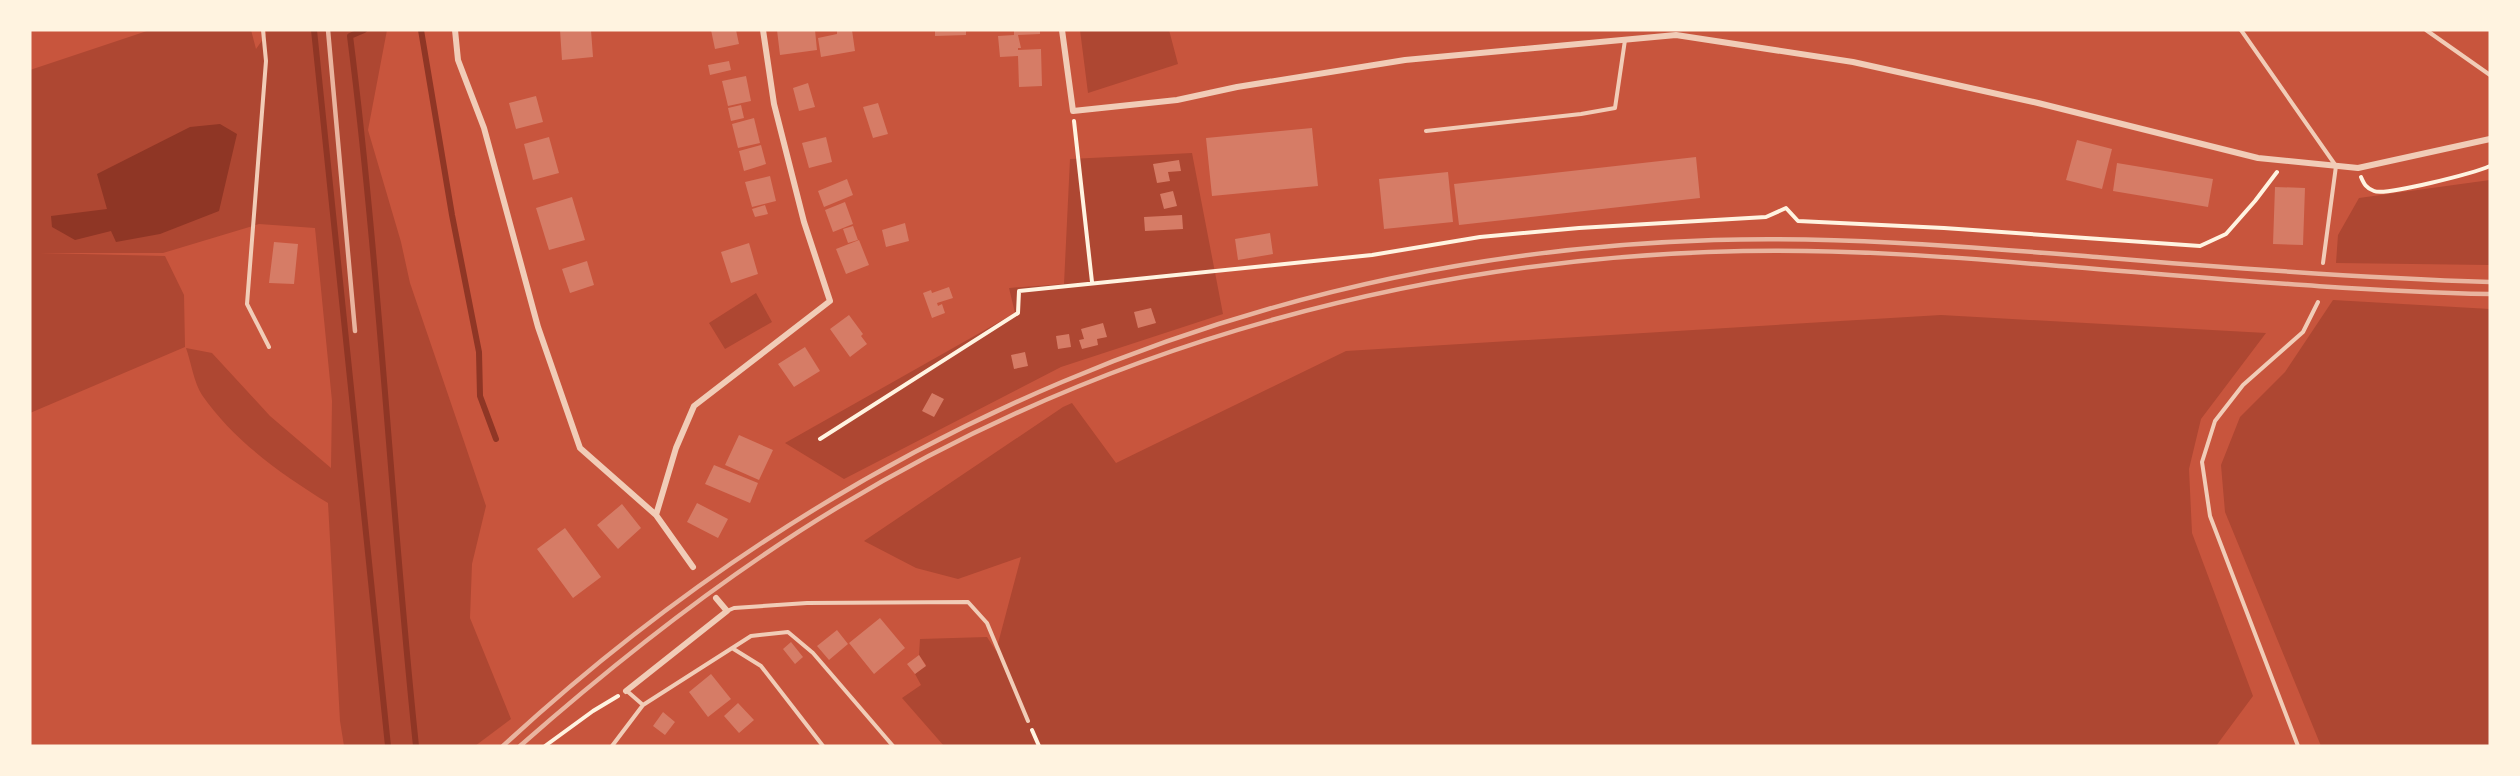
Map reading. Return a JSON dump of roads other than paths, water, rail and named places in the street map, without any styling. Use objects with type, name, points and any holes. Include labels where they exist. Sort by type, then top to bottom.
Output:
[{"type":"street","points":[[455,30],[458,60],[484,128],[538,327],[580,448],[656,515],[693,567]]},
{"type":"street","points":[[656,515],[676,448],[694,406],[830,302],[804,222],[774,104],[763,30]]},
{"type":"street","points":[[1062,30],[1073,111],[1177,100],[1237,87],[1405,60],[1676,35],[1853,62],[2038,103],[2258,158],[2358,168],[2490,139]]},
{"type":"street","points":[[626,691],[727,611],[716,598]]},
{"type":"lane","points":[[263,30],[266,61],[247,304],[269,347]]},
{"type":"lane","points":[[2241,30],[2336,166],[2323,263]]},
{"type":"lane","points":[[2426,30],[2490,75]]},
{"type":"lane","points":[[1426,131],[1581,114],[1615,108],[1625,40]]},
{"type":"lane","points":[[2298,746],[2210,516],[2202,462],[2215,421],[2243,385],[2303,332],[2318,302]]},
{"type":"lane","points":[[727,611],[734,608],[807,603],[968,602],[987,623],[1028,721]]},
{"type":"lane","points":[[612,746],[643,705],[751,636],[788,632],[813,653],[893,746]]},
{"type":"lane","points":[[732,648],[761,666],[823,746]]},
{"type":"lane","points":[[626,691],[643,705]]},
{"type":"waterway","points":[[314,30],[388,746]]},
{"type":"waterway","points":[[364,30],[350,36],[369,213],[416,746]]},
{"type":"waterway","points":[[421,30],[452,215],[479,352],[480,396],[496,439]]},
{"type":"railway","points":[[328,30],[355,331]]},
{"type":"railway","points":[[503,746],[633,636],[769,538],[913,453],[1062,382],[1217,325],[1378,281],[1544,253],[1714,240],[1762,239],[1906,243],[2294,272],[2490,282]]},
{"type":"railway","points":[[520,746],[674,619],[756,560],[840,506],[944,448],[1051,398],[1161,355],[1275,319],[1390,291],[1507,270],[1625,257],[1782,251],[1861,252],[2328,287],[2490,294]]}]
